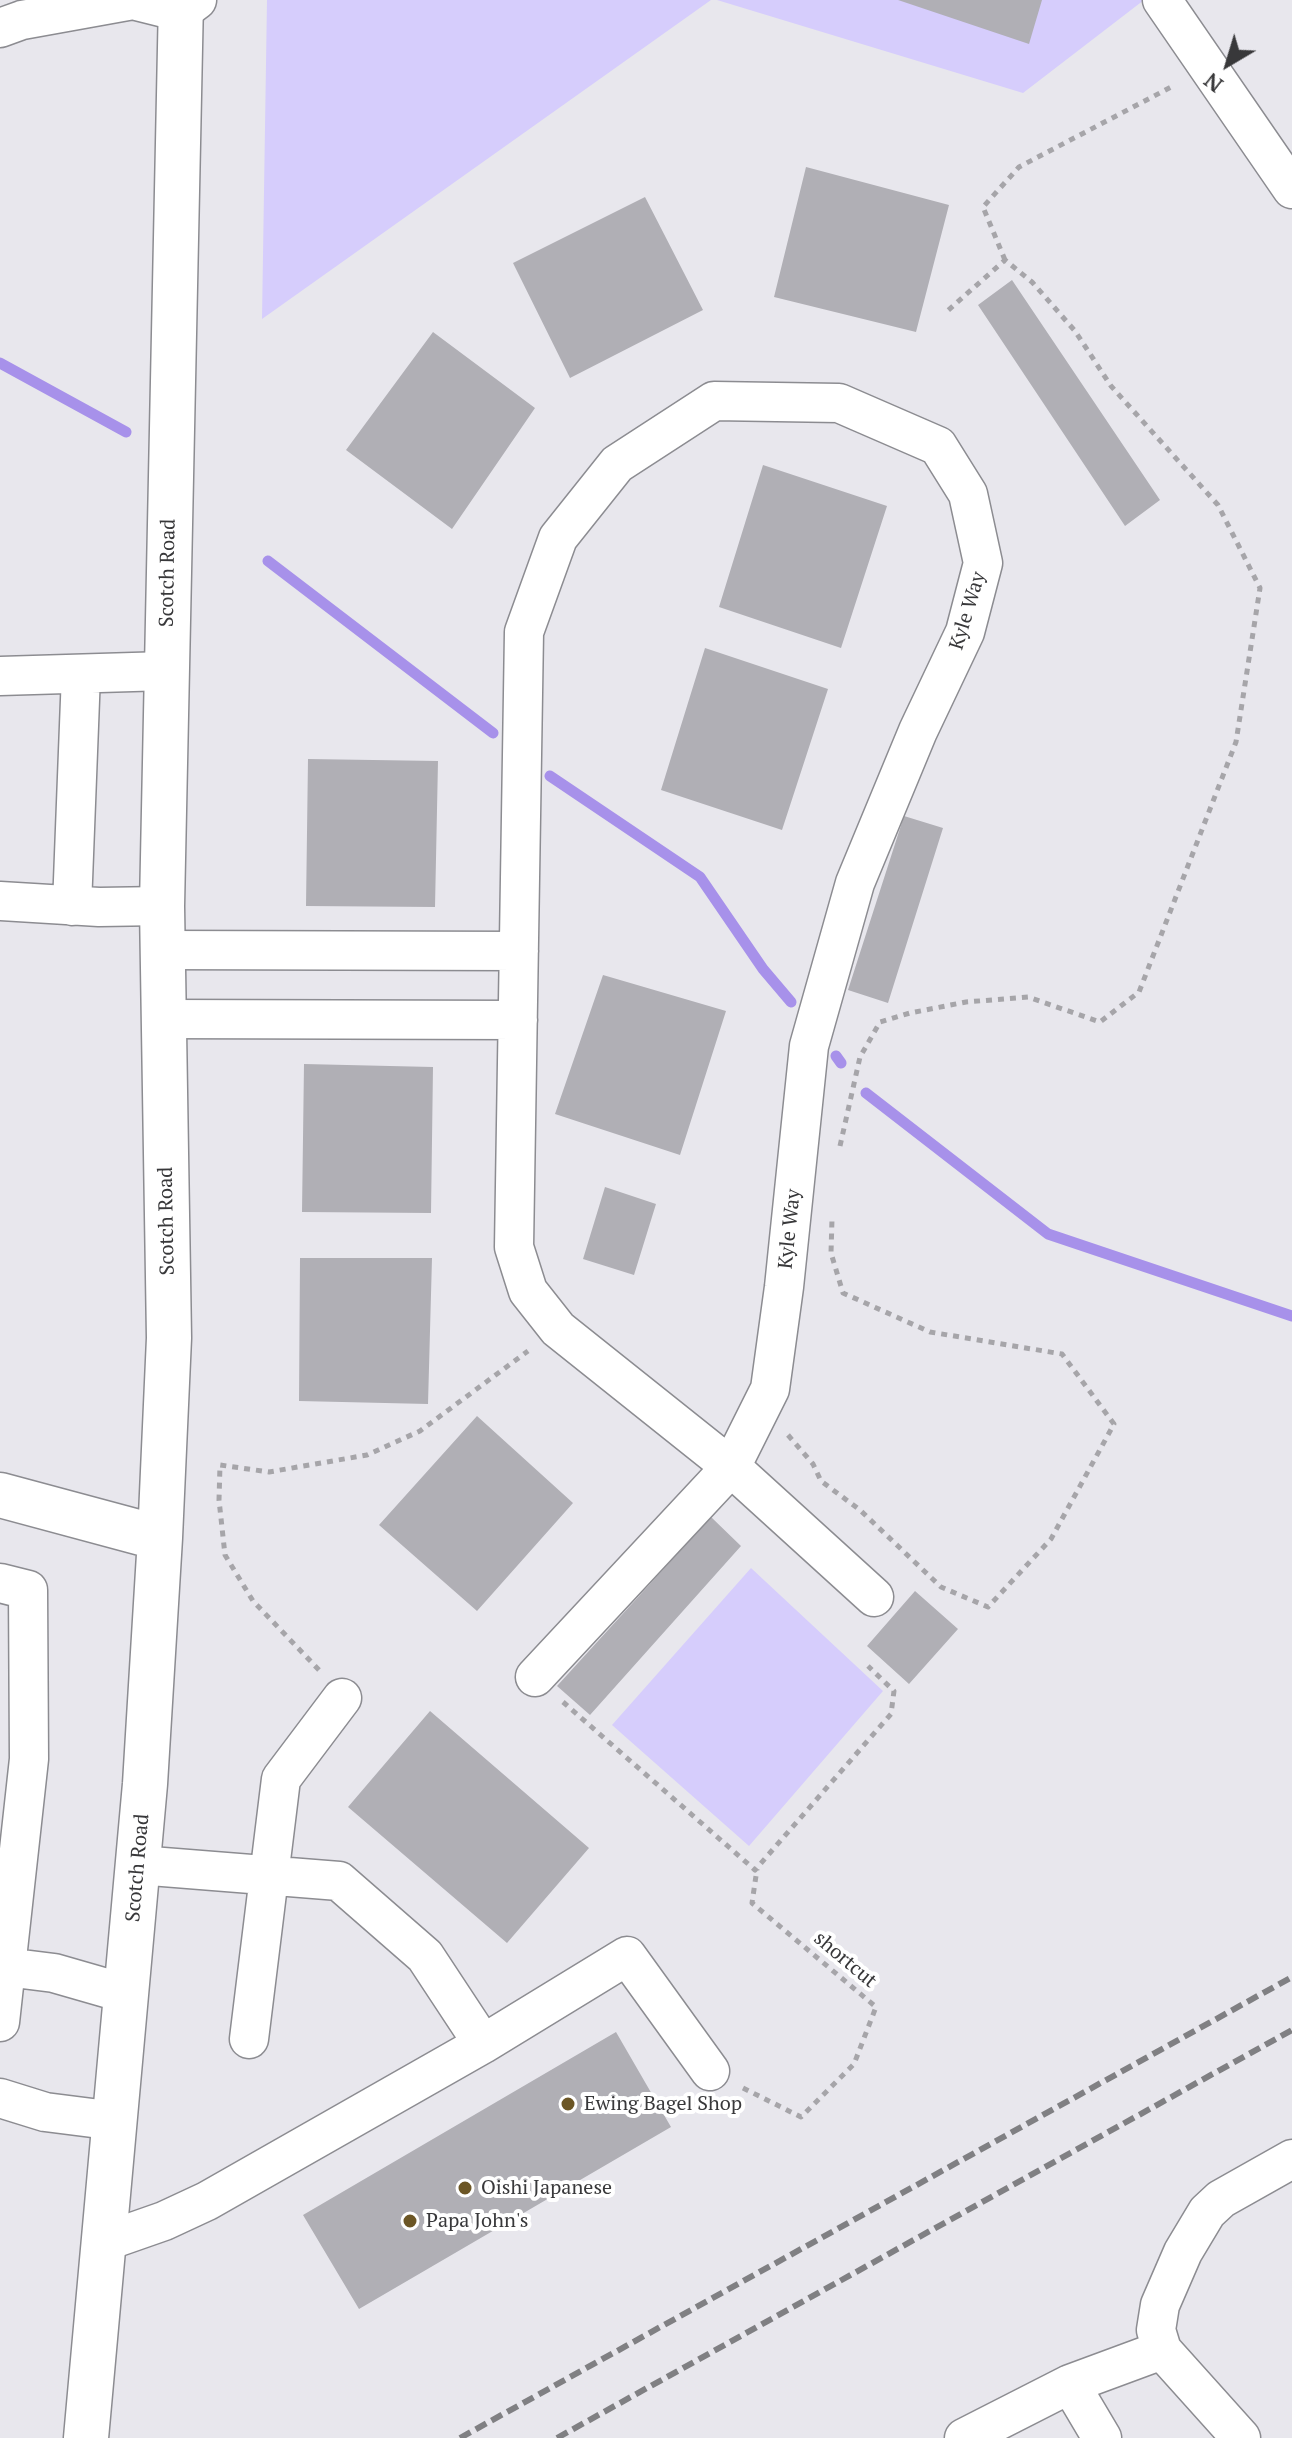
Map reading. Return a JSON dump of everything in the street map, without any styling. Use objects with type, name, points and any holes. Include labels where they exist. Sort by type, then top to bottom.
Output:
[{"type":"main road","name":"Scotch Road","points":[[86,2438],[138,1865],[160,1538],[169,1338],[162,906],[186,4]]},
{"type":"main road","points":[[0,1495],[160,1538]]},
{"type":"street","points":[[0,28],[22,20],[133,0],[186,4]]},
{"type":"street","points":[[1162,0],[1292,189]]},
{"type":"street","name":"Kyle Way","points":[[535,1677],[731,1467],[770,1389],[809,1046],[855,883],[918,731],[965,632],[983,563],[968,494],[938,446],[839,403],[714,401],[617,464],[558,538],[524,632],[514,1247],[528,1291],[558,1329],[731,1467],[874,1597]]},
{"type":"street","points":[[0,676],[166,671]]},
{"type":"street","points":[[72,906],[81,674]]},
{"type":"street","points":[[0,901],[72,906],[162,906]]},
{"type":"street","points":[[163,950],[519,951]]},
{"type":"street","points":[[164,1019],[518,1020]]},
{"type":"street","points":[[0,1583],[28,1590],[29,1759],[5,1927],[6,1967],[0,2022]]},
{"type":"street","points":[[249,2039],[281,1779],[342,1698]]},
{"type":"street","points":[[138,1865],[339,1881],[425,1956],[483,2044]]},
{"type":"street","points":[[104,2242],[164,2221],[207,2201],[483,2044],[627,1956],[710,2071]]},
{"type":"street","points":[[6,1967],[54,1973],[127,1994]]},
{"type":"street","points":[[0,2098],[45,2112],[116,2121]]},
{"type":"street","points":[[1241,2438],[1162,2350],[1156,2330],[1160,2305],[1183,2252],[1207,2212],[1221,2199],[1292,2159]]},
{"type":"street","points":[[964,2438],[1070,2384],[1162,2350]]},
{"type":"street","points":[[1070,2384],[1102,2438]]},
{"type":"path","points":[[838,1153],[860,1057],[880,1022],[966,1002],[1028,997],[1100,1022],[1139,992],[1236,742],[1260,588],[1218,505],[1111,386],[1075,331],[1032,282],[1005,260],[983,207],[1019,167],[1208,67]]},
{"type":"path","points":[[944,314],[1005,260]]},
{"type":"path","points":[[758,1414],[783,1429],[813,1464],[821,1481],[860,1510],[941,1587],[988,1607],[1051,1539],[1114,1424],[1062,1354],[930,1332],[843,1293],[831,1253],[833,1210]]},
{"type":"path","points":[[342,1698],[306,1655],[253,1601],[225,1555],[219,1500],[220,1465],[269,1472],[367,1455],[420,1431],[558,1329]]},
{"type":"path","points":[[535,1677],[755,1870],[891,1714],[894,1691],[868,1666]]},
{"type":"path","name":"shortcut","points":[[710,2071],[801,2117],[854,2064],[876,2007],[752,1903],[755,1872],[760,1864]]},
{"type":"shaded area","points":[[267,0],[711,0],[262,319]]},
{"type":"shaded area","points":[[717,0],[1144,0],[1023,93]]},
{"type":"shaded area","points":[[751,1568],[883,1691],[749,1846],[612,1725]]},
{"type":"building","points":[[898,0],[1042,0],[1029,44]]},
{"type":"building","points":[[806,167],[949,205],[916,332],[774,297]]},
{"type":"building","points":[[645,197],[703,310],[570,378],[513,263]]},
{"type":"building","points":[[1012,280],[1160,500],[1125,526],[978,305]]},
{"type":"building","points":[[433,332],[535,408],[452,529],[346,450]]},
{"type":"building","points":[[763,465],[887,506],[841,648],[719,607]]},
{"type":"building","points":[[705,648],[828,689],[782,830],[661,790]]},
{"type":"building","points":[[308,759],[438,761],[435,907],[306,906]]},
{"type":"building","points":[[904,816],[943,828],[888,1003],[848,990]]},
{"type":"building","points":[[603,975],[726,1011],[680,1155],[555,1114]]},
{"type":"building","points":[[304,1064],[433,1067],[431,1213],[302,1212]]},
{"type":"building","points":[[605,1187],[656,1204],[634,1275],[583,1259]]},
{"type":"building","points":[[300,1258],[432,1258],[428,1404],[299,1401]]},
{"type":"building","points":[[477,1416],[573,1503],[477,1611],[379,1525]]},
{"type":"building","points":[[711,1517],[741,1546],[590,1715],[557,1686]]},
{"type":"building","points":[[915,1591],[958,1629],[909,1684],[867,1646]]},
{"type":"building","points":[[430,1711],[589,1848],[507,1943],[348,1807]]},
{"type":"building","points":[[616,2032],[671,2127],[359,2309],[303,2215]]},
{"type":"waterway","points":[[0,363],[126,432]]},
{"type":"waterway","points":[[268,561],[493,733]]},
{"type":"waterway","points":[[550,776],[700,877],[763,969],[791,1002]]},
{"type":"waterway","points":[[836,1056],[841,1063]]},
{"type":"waterway","points":[[866,1093],[1048,1234],[1292,1316]]},
{"type":"railway","points":[[460,2438],[1292,1977]]},
{"type":"railway","points":[[557,2438],[1292,2030]]},
{"type":"place","name":"Ewing Bagel Shop","points":[[568,2104]]},
{"type":"place","name":"Oishi Japanese","points":[[465,2188]]},
{"type":"place","name":"Papa John's","points":[[410,2221]]}]
